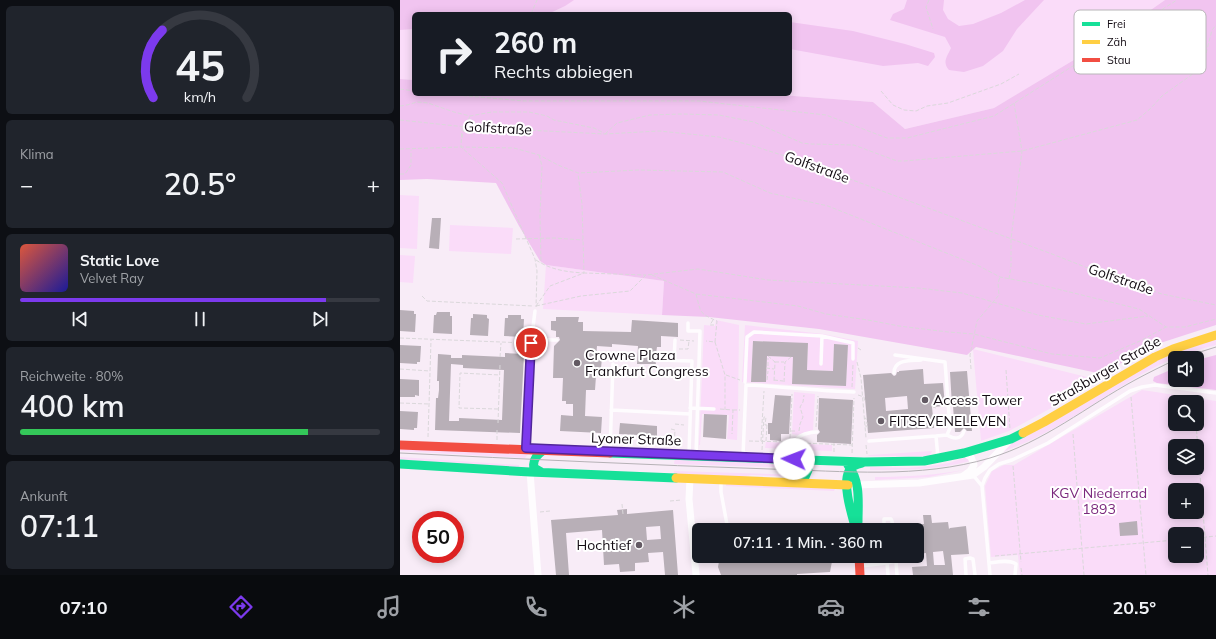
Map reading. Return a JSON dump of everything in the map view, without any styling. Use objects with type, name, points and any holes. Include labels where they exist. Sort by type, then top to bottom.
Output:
[{"type":"main road","name":"Straßburger Straße","points":[[843,461],[866,458],[907,462],[938,459],[964,453],[1011,437],[1044,422],[1155,357],[1186,344],[1216,335]]},
{"type":"main road","name":"Lyoner Straße","points":[[400,445],[526,448],[843,461]]},
{"type":"main road","points":[[541,472],[534,468],[533,463],[537,454],[545,449]]},
{"type":"main road","points":[[855,523],[849,504],[848,474],[851,468],[866,458]]},
{"type":"main road","points":[[784,482],[802,479],[807,473],[806,466],[794,459]]},
{"type":"main road","points":[[843,461],[851,468],[855,475],[857,484],[857,523]]},
{"type":"main road","points":[[400,464],[530,472],[848,485]]},
{"type":"street","name":"Straßburger Straße","points":[[973,475],[984,467],[1011,437]]},
{"type":"street","points":[[961,477],[970,471],[974,465],[971,457],[964,453]]},
{"type":"street","points":[[530,472],[538,575]]},
{"type":"street","points":[[848,485],[919,483],[973,475]]},
{"type":"street","points":[[690,478],[689,499],[696,575]]},
{"type":"lane","points":[[526,448],[531,342],[535,311]]},
{"type":"lane","points":[[688,323],[688,331],[700,331],[698,408],[692,456]]},
{"type":"lane","points":[[745,382],[747,337],[749,334],[754,332],[822,336],[854,343],[855,359]]},
{"type":"lane","points":[[821,364],[822,336]]},
{"type":"lane","points":[[531,342],[547,339],[557,340]]},
{"type":"lane","points":[[674,360],[675,340]]},
{"type":"lane","points":[[895,355],[946,362],[950,428],[947,435]]},
{"type":"lane","points":[[658,360],[692,361],[690,414],[692,456]]},
{"type":"lane","points":[[894,373],[895,366],[898,363],[926,360]]},
{"type":"lane","points":[[610,452],[613,364]]},
{"type":"lane","points":[[743,458],[746,385],[783,386],[853,392]]},
{"type":"lane","points":[[990,575],[982,486],[990,470],[998,464],[1012,460],[1048,443],[1130,391],[1155,385],[1216,393]]},
{"type":"lane","points":[[690,408],[714,409]]},
{"type":"lane","points":[[611,410],[690,414]]},
{"type":"lane","points":[[869,441],[947,435],[958,438],[962,436],[964,431]]},
{"type":"lane","points":[[794,459],[794,442],[799,437],[811,432],[817,432]]},
{"type":"lane","points":[[936,436],[938,459]]},
{"type":"lane","points":[[973,475],[982,486]]},
{"type":"lane","points":[[721,479],[721,492],[727,523]]},
{"type":"lane","points":[[884,523],[884,519],[891,519],[892,523]]},
{"type":"lane","points":[[966,575],[965,559],[970,558],[973,559],[975,575]]},
{"type":"lane","points":[[988,563],[1013,562],[1016,564],[1015,575]]},
{"type":"lane","points":[[860,570],[887,563],[888,575]]},
{"type":"lane","points":[[896,563],[898,575]]},
{"type":"path","points":[[532,12],[537,0]]},
{"type":"path","points":[[929,0],[926,7],[933,29]]},
{"type":"path","points":[[1162,10],[1177,0]]},
{"type":"path","points":[[1206,53],[1212,30],[1216,25]]},
{"type":"path","points":[[468,96],[524,101],[699,101],[826,115],[887,138],[907,138],[994,116],[1074,66]]},
{"type":"path","points":[[881,91],[893,104],[904,110],[916,110],[927,106],[948,103],[1001,84],[1018,74]]},
{"type":"path","points":[[400,106],[417,102],[428,102],[454,112],[470,116],[492,112],[529,112],[547,116],[554,120],[594,128],[605,134],[617,123],[650,115],[719,115],[754,122],[802,143],[854,145],[897,161],[904,161],[1022,151],[1137,120],[1162,96],[1193,74]]},
{"type":"path","points":[[400,89],[412,91]]},
{"type":"path","points":[[1009,279],[1011,266],[1011,239],[1022,151],[1014,103]]},
{"type":"path","points":[[470,116],[464,126],[461,138],[462,147],[502,183],[535,259],[537,271],[535,311]]},
{"type":"path","name":"Golfstraße","points":[[400,120],[464,126],[605,134],[659,131],[719,137],[750,144],[804,162],[1116,279],[1162,294],[1216,305]]},
{"type":"path","points":[[400,149],[462,147],[514,148],[539,155],[578,173],[639,170],[723,172],[770,193],[828,206],[979,266],[1000,278],[1072,292],[1140,309],[1148,316],[1166,327]]},
{"type":"path","points":[[400,174],[405,174],[411,165],[411,149]]},
{"type":"path","points":[[539,155],[542,166],[540,239],[541,264]]},
{"type":"path","points":[[578,173],[582,204],[584,273]]},
{"type":"path","points":[[516,239],[527,240],[554,238],[584,240]]},
{"type":"path","points":[[535,259],[541,264],[561,271],[584,273],[646,276],[698,269],[768,280],[918,288],[962,293],[1038,315],[1086,324],[1148,316]]},
{"type":"path","points":[[536,306],[550,286],[584,273]]},
{"type":"path","points":[[650,275],[696,294],[798,306],[826,314],[899,326],[974,334],[1052,354],[1100,358],[1140,341],[1166,327],[1185,327],[1216,319]]},
{"type":"path","points":[[422,296],[427,301],[536,306],[581,296],[630,291],[646,276]]},
{"type":"path","points":[[971,370],[970,355],[975,338],[974,334],[977,321],[999,295],[998,283],[1000,278]]},
{"type":"path","points":[[696,294],[700,310],[704,315],[717,321],[716,342],[725,375],[725,410]]},
{"type":"path","points":[[714,320],[710,325],[714,325]]},
{"type":"path","points":[[400,338],[531,342]]},
{"type":"path","points":[[428,439],[431,340]]},
{"type":"path","points":[[675,340],[693,341]]},
{"type":"path","points":[[675,349],[688,349],[689,340]]},
{"type":"path","points":[[706,341],[716,342]]},
{"type":"path","points":[[500,357],[501,342]]},
{"type":"path","points":[[858,347],[858,353]]},
{"type":"path","points":[[768,356],[775,362],[785,362],[791,357]]},
{"type":"path","points":[[768,358],[768,366]]},
{"type":"path","points":[[853,392],[855,359]]},
{"type":"path","points":[[855,359],[861,378],[866,458]]},
{"type":"path","points":[[774,386],[775,362]]},
{"type":"path","points":[[783,386],[785,362]]},
{"type":"path","points":[[498,423],[500,365]]},
{"type":"path","points":[[766,368],[775,369]]},
{"type":"path","points":[[400,370],[430,371]]},
{"type":"path","points":[[1006,370],[1011,437]]},
{"type":"path","points":[[767,381],[768,371]]},
{"type":"path","points":[[498,410],[459,408],[460,373],[500,375]]},
{"type":"path","points":[[725,375],[739,379]]},
{"type":"path","points":[[774,380],[784,381]]},
{"type":"path","points":[[761,441],[764,386]]},
{"type":"path","points":[[790,447],[793,388]]},
{"type":"path","points":[[791,431],[799,431],[803,417],[800,407],[803,402],[804,389]]},
{"type":"path","points":[[817,432],[818,390]]},
{"type":"path","points":[[1131,397],[1146,575]]},
{"type":"path","points":[[852,454],[854,398]]},
{"type":"path","points":[[862,398],[864,398],[865,402]]},
{"type":"path","points":[[400,403],[429,404]]},
{"type":"path","points":[[714,409],[738,410]]},
{"type":"path","points":[[732,434],[733,410]]},
{"type":"path","points":[[762,450],[764,417],[766,417],[765,425],[767,425],[766,441]]},
{"type":"path","points":[[864,419],[866,418],[867,424]]},
{"type":"path","points":[[675,424],[684,425]]},
{"type":"path","points":[[865,426],[867,426],[868,430]]},
{"type":"path","points":[[497,429],[497,440]]},
{"type":"path","points":[[671,429],[675,430],[674,446]]},
{"type":"path","points":[[1197,431],[1208,575]]},
{"type":"path","points":[[1073,433],[1084,575]]},
{"type":"path","points":[[801,452],[803,441]]},
{"type":"path","points":[[834,443],[834,453]]},
{"type":"path","points":[[847,445],[852,445]]},
{"type":"path","points":[[1013,466],[1022,575]]},
{"type":"path","points":[[670,501],[682,500]]},
{"type":"path","points":[[622,504],[623,514]]},
{"type":"path","points":[[539,512],[550,511]]},
{"type":"path","points":[[1205,537],[1216,536]]},
{"type":"path","points":[[988,556],[1168,540]]},
{"type":"green space","points":[[400,0],[1165,0],[1151,10],[1074,10],[1074,60],[994,108],[905,129],[873,102],[792,96],[792,12],[412,12],[412,80],[400,79]]},
{"type":"green space","points":[[400,195],[419,196],[417,249],[400,248]]},
{"type":"green space","points":[[450,225],[513,228],[511,254],[449,251]]},
{"type":"green space","points":[[400,255],[415,256],[413,283],[400,282]]},
{"type":"green space","points":[[546,265],[664,281],[662,315],[543,309]]},
{"type":"green space","points":[[716,320],[739,325],[737,440],[727,439],[729,415],[702,414],[699,445],[704,325],[715,326]]},
{"type":"green space","points":[[745,325],[823,334],[858,341],[855,389],[742,382]],"holes":[[[753,341],[808,344],[807,370],[833,371],[834,344],[848,345],[846,386],[792,384],[793,357],[767,356],[766,382],[751,382]]]},
{"type":"green space","points":[[1216,339],[1216,345],[1194,351],[1180,351]]},
{"type":"green space","points":[[973,349],[1091,378],[1088,388],[1009,431],[981,441]]},
{"type":"green space","points":[[1168,355],[1168,361],[1129,382],[1067,421],[1046,433],[1001,452],[1010,444]]},
{"type":"green space","name":"KGV Niederrad 1893","points":[[1142,390],[1176,395],[1168,395],[1168,431],[1204,431],[1204,399],[1216,401],[1216,575],[1020,575],[1018,555],[991,557],[985,486],[992,471],[1004,465],[1014,465]]},
{"type":"green space","points":[[794,392],[815,394],[813,430],[797,435],[792,434]]},
{"type":"green space","points":[[766,442],[789,443],[789,449],[765,448]]},
{"type":"green space","points":[[803,444],[832,445],[832,451],[803,450]]},
{"type":"green space","points":[[400,448],[530,452],[525,458],[400,451]]},
{"type":"green space","points":[[932,451],[930,456],[867,456],[870,455]]},
{"type":"green space","points":[[400,457],[519,465],[519,468],[400,460]]},
{"type":"green space","points":[[675,458],[800,464],[805,468],[674,464]]},
{"type":"green space","points":[[964,458],[970,461],[933,468],[908,470],[870,470],[870,467],[908,468],[929,466],[949,463]]},
{"type":"green space","points":[[969,469],[929,477],[875,480],[875,477],[899,477],[946,473]]},
{"type":"green space","points":[[674,471],[803,475],[799,477],[752,475],[741,477],[674,475]]},
{"type":"green space","points":[[726,484],[835,489],[834,491],[726,486]]},
{"type":"shaded area","points":[[400,0],[574,0],[552,12],[412,12],[412,29],[400,30]]},
{"type":"shaded area","points":[[907,0],[944,0],[943,10],[948,19],[959,26],[973,24],[1001,13],[1025,0],[1044,0],[1017,29],[1003,51],[983,66],[964,72],[949,70],[947,67],[946,59],[951,48],[945,37],[890,20],[893,14],[904,9]]},
{"type":"shaded area","points":[[1165,0],[1216,0],[1216,325],[1151,346],[1102,374],[976,347],[967,355],[819,329],[709,317],[662,315],[664,281],[546,265],[540,261],[496,183],[427,179],[400,180],[400,79],[412,80],[412,96],[792,96],[873,102],[905,129],[994,108],[1074,60],[1074,74],[1206,74],[1206,10],[1151,10]]},
{"type":"shaded area","points":[[792,22],[853,31],[934,53],[935,57],[928,66],[918,63],[883,66],[792,49]]},
{"type":"shaded area","points":[[1216,355],[1216,390],[1191,387],[1204,387],[1204,358]]},
{"type":"shaded area","points":[[1168,371],[1168,384],[1153,381],[1154,377]]},
{"type":"building","points":[[432,218],[441,218],[439,249],[429,248]]},
{"type":"building","points":[[400,310],[414,311],[414,314],[416,314],[415,332],[400,331]]},
{"type":"building","points":[[437,312],[450,312],[450,316],[452,316],[452,334],[433,333],[434,315],[436,315]]},
{"type":"building","points":[[473,314],[487,315],[487,318],[489,319],[488,336],[470,335],[471,318],[473,318]]},
{"type":"building","points":[[508,315],[521,315],[521,319],[524,319],[523,337],[504,336],[505,318],[508,318]]},
{"type":"building","points":[[556,317],[579,317],[578,322],[583,322],[583,331],[631,332],[632,320],[678,323],[678,337],[661,336],[661,347],[657,347],[655,360],[656,364],[637,364],[638,346],[612,344],[612,347],[597,346],[596,358],[602,358],[601,368],[610,368],[609,377],[596,376],[595,390],[586,390],[585,416],[602,417],[601,433],[560,431],[561,415],[573,416],[573,404],[566,404],[566,401],[562,401],[563,378],[553,378],[554,346],[560,340],[559,337],[556,337],[556,331],[551,330],[551,321],[556,321]]},
{"type":"building","points":[[753,341],[808,343],[807,370],[833,371],[834,344],[848,345],[846,386],[792,384],[793,357],[767,356],[766,382],[751,382]]},
{"type":"building","points":[[400,345],[421,346],[420,362],[417,362],[417,364],[400,363]]},
{"type":"building","points":[[505,353],[524,354],[520,433],[435,430],[436,398],[438,398],[439,390],[439,381],[437,381],[438,354],[451,355],[451,358],[462,358],[462,355],[505,357]],"holes":[[[451,364],[463,365],[463,368],[504,370],[502,420],[459,418],[459,421],[449,421]]]},
{"type":"building","name":"Access Tower","points":[[923,369],[924,384],[943,383],[945,406],[932,407],[934,428],[868,433],[863,375],[891,373],[894,376],[899,371]],"holes":[[[907,396],[908,409],[886,411],[885,398]]]},
{"type":"building","points":[[967,371],[972,431],[967,431],[964,428],[960,432],[955,432],[950,372]]},
{"type":"building","points":[[400,379],[419,380],[419,396],[415,395],[415,397],[400,397]]},
{"type":"building","points":[[775,395],[791,396],[789,434],[781,434],[781,441],[770,440],[770,434],[768,434],[768,423],[772,423]]},
{"type":"building","points":[[819,398],[853,400],[851,444],[817,442],[817,435],[820,432],[818,429]]},
{"type":"building","points":[[400,411],[418,412],[417,428],[414,428],[414,430],[400,429]]},
{"type":"building","points":[[704,414],[727,415],[726,439],[703,437]]},
{"type":"building","points":[[620,423],[657,426],[657,436],[619,434]]},
{"type":"building","name":"Hochtief","points":[[627,509],[627,514],[673,510],[678,575],[665,575],[663,552],[648,553],[649,562],[635,563],[635,571],[620,572],[619,564],[604,565],[602,530],[566,533],[569,575],[556,575],[551,520],[618,515],[617,510]],"holes":[[[660,526],[661,539],[647,540],[646,527]]]},
{"type":"building","points":[[923,515],[931,515],[932,523],[948,522],[949,529],[966,526],[969,554],[951,555],[953,575],[913,575],[912,567],[927,566],[926,553],[924,553]],"holes":[[[943,551],[945,565],[934,565],[933,552]]]},
{"type":"building","points":[[1137,521],[1138,535],[1120,536],[1119,523]]},
{"type":"building","points":[[719,563],[832,563],[830,572],[797,575],[721,575],[718,567]]},
{"type":"tram line","points":[[1203,351],[1216,347]]},
{"type":"tram line","points":[[400,453],[631,464],[853,472],[936,469],[963,465],[990,458],[1029,443],[1065,423],[1117,390],[1168,364]]},
{"type":"traffic: fast","points":[[610,453],[864,462],[924,461],[964,453],[1011,439],[1023,433]]},
{"type":"traffic: fast","points":[[541,472],[534,468],[534,462],[538,455],[545,449]]},
{"type":"traffic: fast","points":[[794,481],[805,477],[808,470],[803,464],[795,460]]},
{"type":"traffic: fast","points":[[854,523],[848,500],[847,477],[851,468],[862,463]]},
{"type":"traffic: fast","points":[[400,464],[530,472],[676,478]]},
{"type":"traffic: fast","points":[[848,465],[857,485],[858,522]]},
{"type":"traffic: slow","points":[[1023,433],[1155,357],[1173,349],[1216,335]]},
{"type":"traffic: slow","points":[[676,478],[848,485]]},
{"type":"traffic: jam","points":[[400,445],[610,453]]},
{"type":"traffic: jam","points":[[859,563],[860,575]]},
{"type":"place","name":"Crowne Plaza Frankfurt Congress","points":[[577,363]]},
{"type":"place","name":"Access Tower","points":[[925,400]]},
{"type":"place","name":"FITSEVENELEVEN","points":[[881,421]]},
{"type":"place","name":"Hochtief","points":[[639,545]]},
{"type":"route","points":[[531,343],[526,448],[794,459]]}]
